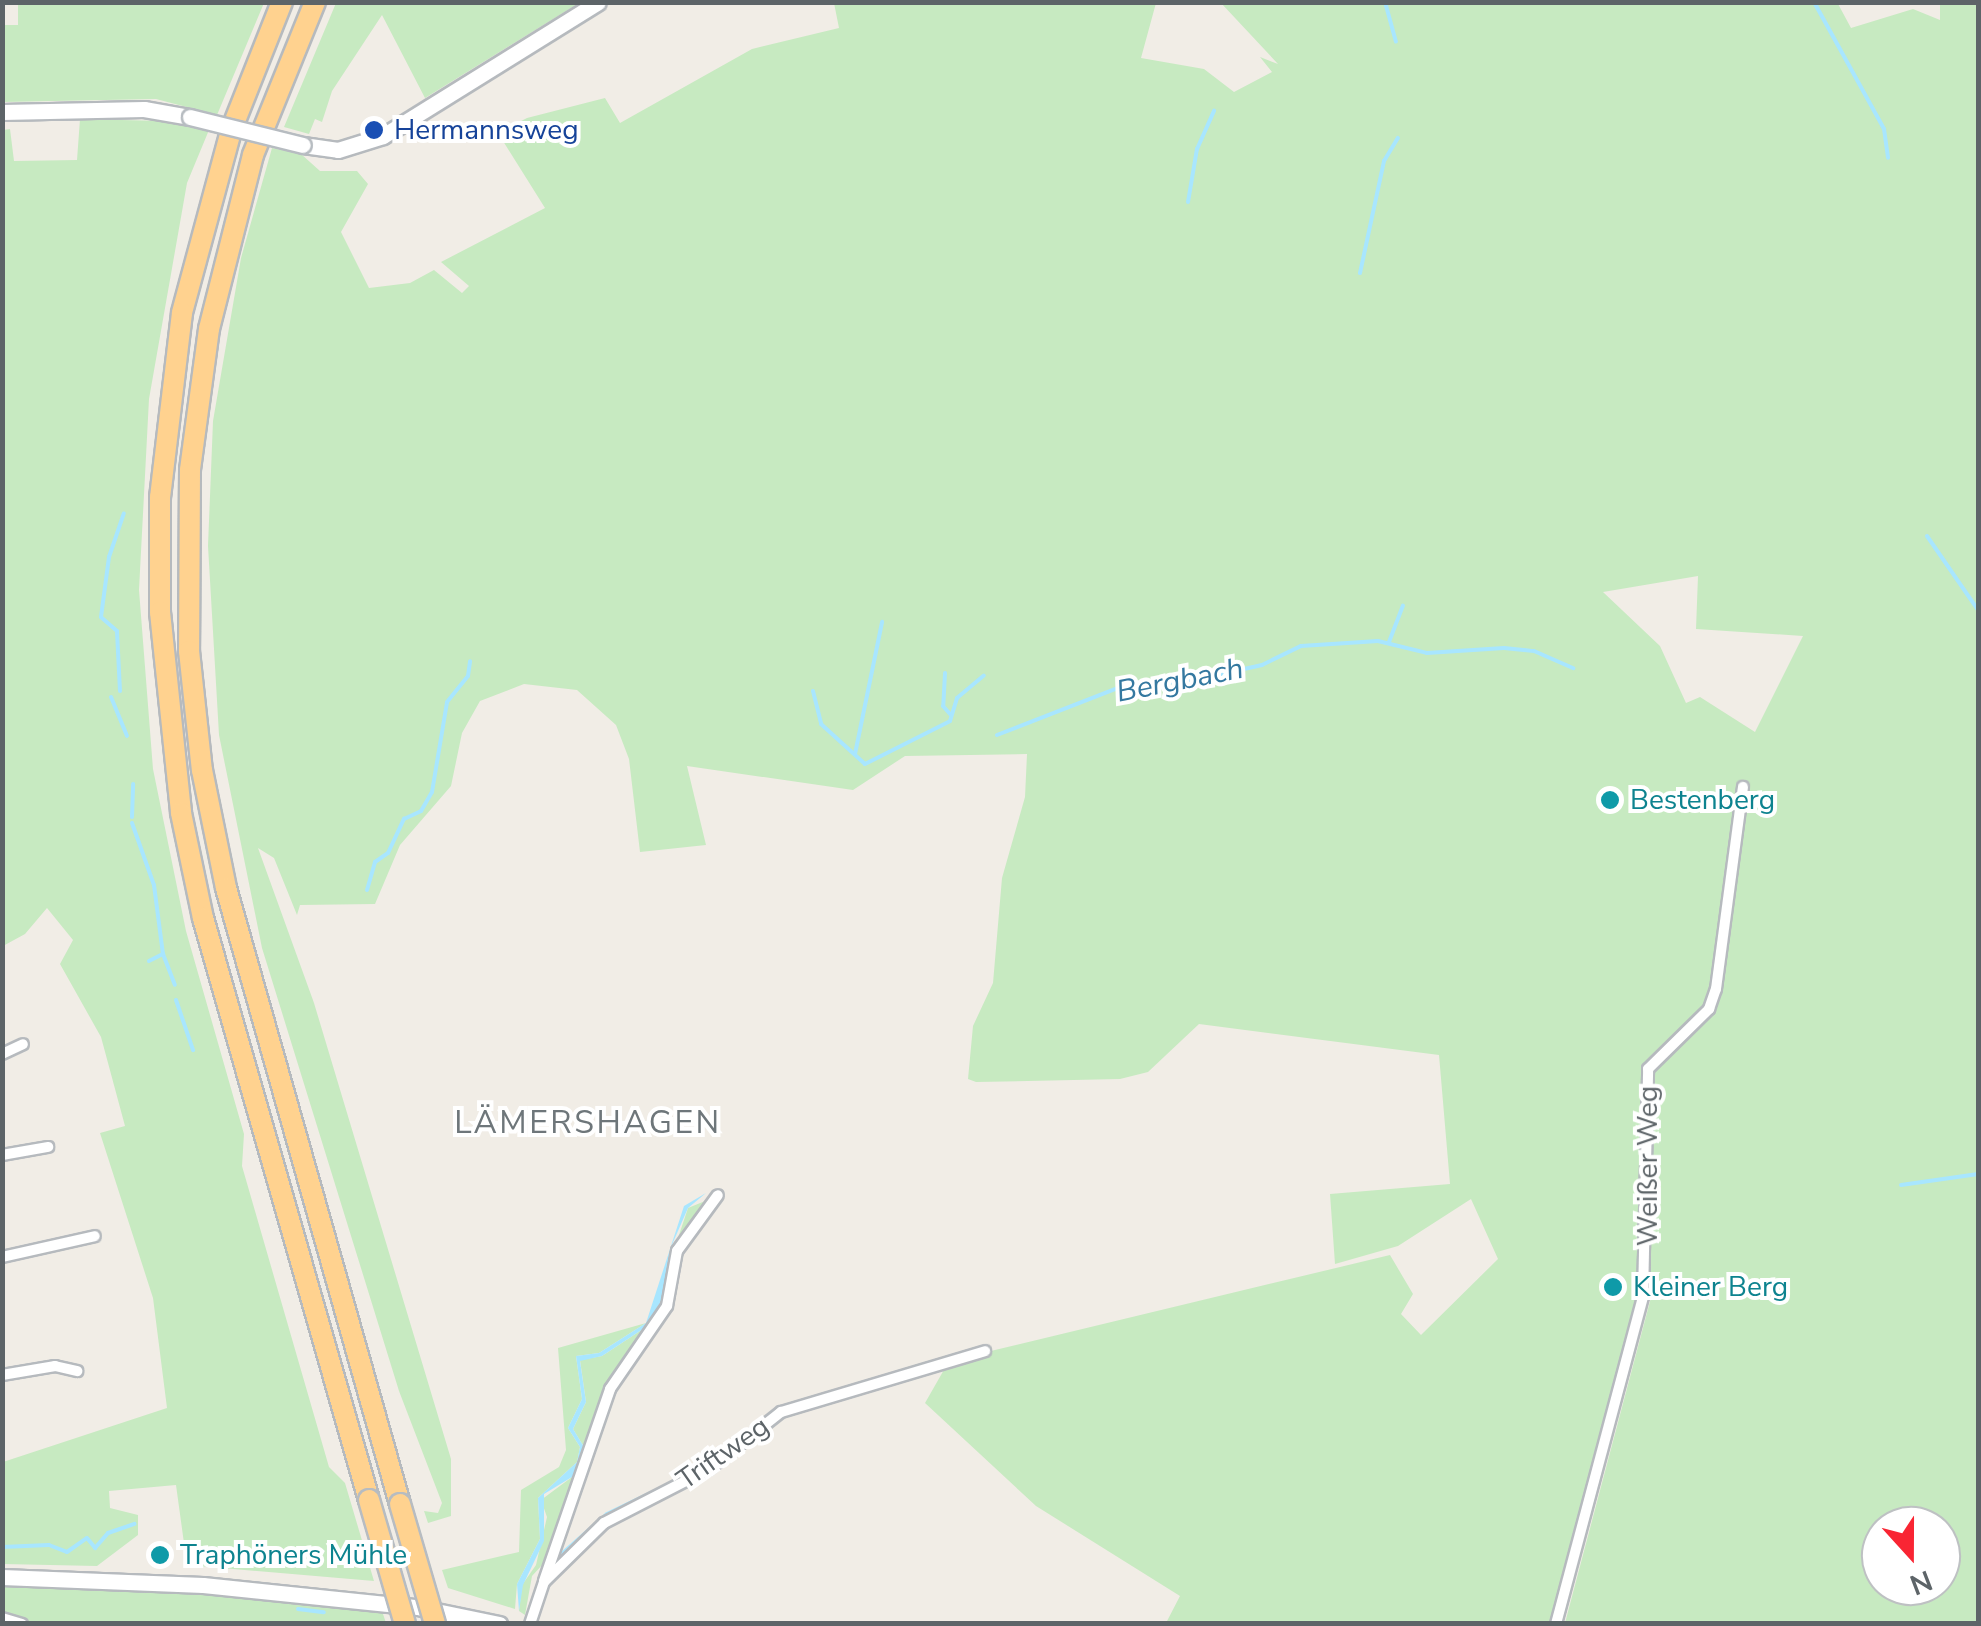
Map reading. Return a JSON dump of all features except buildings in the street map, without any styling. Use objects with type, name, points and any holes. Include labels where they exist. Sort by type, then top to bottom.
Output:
[{"type":"highway","points":[[282,2],[231,130],[182,314],[160,498],[161,630],[181,812],[203,918],[405,1624]]},
{"type":"highway","points":[[314,2],[254,154],[208,329],[190,470],[189,651],[202,770],[226,888],[435,1624]]},
{"type":"main road","points":[[2,112],[144,108],[338,150],[383,136],[598,2]]},
{"type":"main road","points":[[2,1577],[203,1585],[418,1607],[500,1624]]},
{"type":"street","name":"Weißer Weg","points":[[1556,1624],[1643,1296],[1650,1240],[1648,1069],[1709,1010],[1716,989],[1743,786]]},
{"type":"street","points":[[3,1058],[23,1044]]},
{"type":"street","points":[[2,1155],[48,1147]]},
{"type":"street","name":"Triftweg","points":[[530,1624],[610,1389],[667,1306],[677,1252],[718,1195]]},
{"type":"street","points":[[2,1257],[94,1236]]},
{"type":"street","name":"Triftweg","points":[[544,1582],[604,1523],[709,1469],[782,1412],[985,1351]]},
{"type":"street","points":[[2,1375],[55,1366],[77,1371]]},
{"type":"street","points":[[2,1618],[22,1624]]},
{"type":"green space","points":[[18,2],[264,3],[217,115],[156,99],[3,102],[3,25],[18,25]]},
{"type":"green space","points":[[336,2],[579,3],[425,98],[382,15],[332,91],[322,122],[315,119],[309,134],[284,127]]},
{"type":"green space","points":[[1837,2],[1851,28],[1913,9],[1940,20],[1940,3],[1978,3],[1978,1623],[1565,1623],[1653,1290],[1641,1285],[1551,1623],[1166,1623],[1180,1596],[1036,1506],[925,1403],[949,1361],[1390,1255],[1413,1294],[1401,1314],[1421,1335],[1498,1259],[1471,1199],[1398,1246],[1335,1264],[1330,1194],[1450,1184],[1439,1055],[1199,1024],[1148,1072],[1120,1079],[968,1079],[973,1026],[993,983],[1002,878],[1025,797],[1027,754],[905,756],[853,790],[687,766],[706,845],[640,852],[629,759],[616,725],[577,690],[524,684],[480,701],[462,733],[451,786],[400,845],[375,904],[300,905],[297,915],[274,858],[258,848],[314,1003],[451,1459],[451,1516],[428,1523],[424,1511],[438,1513],[442,1503],[399,1391],[262,948],[219,735],[208,546],[213,421],[241,258],[272,148],[301,154],[320,171],[357,171],[368,184],[341,232],[369,288],[410,283],[434,270],[462,293],[469,286],[441,262],[545,208],[498,133],[527,118],[605,98],[620,123],[752,49],[839,28],[834,3],[1156,3],[1141,58],[1204,69],[1234,92],[1272,72],[1260,57],[1278,64],[1221,3]],"holes":[[[1698,576],[1696,629],[1803,636],[1755,732],[1700,697],[1686,703],[1660,646],[1603,592]]]},
{"type":"green space","points":[[80,119],[164,121],[209,130],[187,183],[149,399],[139,590],[153,769],[186,931],[244,1134],[242,1166],[329,1467],[345,1483],[374,1581],[187,1565],[176,1485],[109,1491],[110,1508],[138,1515],[138,1535],[97,1566],[3,1564],[3,1462],[167,1408],[153,1298],[100,1133],[125,1126],[101,1037],[60,964],[73,940],[47,908],[25,934],[3,946],[3,130],[10,129],[14,161],[77,160]]},
{"type":"green space","points":[[710,1199],[689,1228],[655,1322],[611,1379],[543,1564],[532,1576],[525,1615],[519,1611],[522,1585],[536,1565],[547,1517],[541,1500],[572,1477],[584,1447],[573,1429],[586,1402],[580,1360],[602,1356],[649,1325],[688,1208]]},
{"type":"green space","points":[[646,1323],[599,1353],[576,1356],[582,1399],[568,1428],[580,1447],[577,1462],[538,1498],[540,1539],[517,1584],[515,1609],[448,1588],[442,1570],[519,1552],[521,1490],[559,1467],[566,1450],[558,1348]]},
{"type":"green space","points":[[3,1583],[240,1595],[382,1611],[386,1623],[32,1624],[3,1613]]},
{"type":"water","points":[[706,1193],[688,1208],[671,1247],[660,1308],[649,1325],[602,1356],[580,1361],[586,1402],[573,1429],[584,1447],[582,1463],[572,1477],[544,1494],[544,1541],[523,1585],[519,1611],[517,1584],[540,1539],[538,1498],[577,1462],[580,1447],[568,1428],[582,1399],[576,1356],[599,1353],[646,1323],[684,1206]]},
{"type":"waterway","points":[[1385,2],[1396,42]]},
{"type":"waterway","points":[[1814,2],[1884,129],[1888,158]]},
{"type":"waterway","points":[[1188,202],[1197,149],[1214,111]]},
{"type":"waterway","points":[[1360,273],[1384,161],[1398,138]]},
{"type":"waterway","points":[[120,691],[117,631],[101,617],[109,557],[124,513]]},
{"type":"waterway","points":[[1927,536],[1978,610]]},
{"type":"waterway","name":"Bergbach","points":[[1389,642],[1403,606]]},
{"type":"waterway","points":[[855,754],[882,622]]},
{"type":"waterway","name":"Bergbach","points":[[997,735],[1128,684],[1185,682],[1262,665],[1301,646],[1378,641],[1427,653],[1504,648],[1534,651],[1573,668]]},
{"type":"waterway","points":[[367,890],[375,862],[388,853],[404,819],[421,811],[432,792],[447,702],[468,676],[470,661]]},
{"type":"waterway","points":[[945,673],[943,706],[950,714]]},
{"type":"waterway","name":"Bergbach","points":[[813,691],[821,724],[865,764],[950,721],[957,698],[984,675]]},
{"type":"waterway","points":[[111,697],[127,736]]},
{"type":"waterway","points":[[132,817],[133,784]]},
{"type":"waterway","points":[[132,823],[154,885],[163,954],[175,985]]},
{"type":"waterway","points":[[149,961],[163,954]]},
{"type":"waterway","points":[[176,1000],[193,1050]]},
{"type":"waterway","points":[[1901,1185],[1978,1174]]},
{"type":"waterway","points":[[695,1471],[716,1457]]},
{"type":"waterway","points":[[555,1560],[607,1514],[655,1491]]},
{"type":"waterway","points":[[2,1547],[49,1545],[67,1552],[87,1538],[95,1548],[108,1533],[134,1524]]},
{"type":"waterway","points":[[298,1609],[324,1612]]},
{"type":"place","name":"Hermannsweg","points":[[374,130]]},
{"type":"place","name":"Bestenberg","points":[[1610,800]]},
{"type":"place","name":"Kleiner Berg","points":[[1613,1287]]},
{"type":"place","name":"Traphöners Mühle","points":[[160,1555]]},
{"type":"district","name":"LÄMERSHAGEN","points":[[588,1123]]}]
